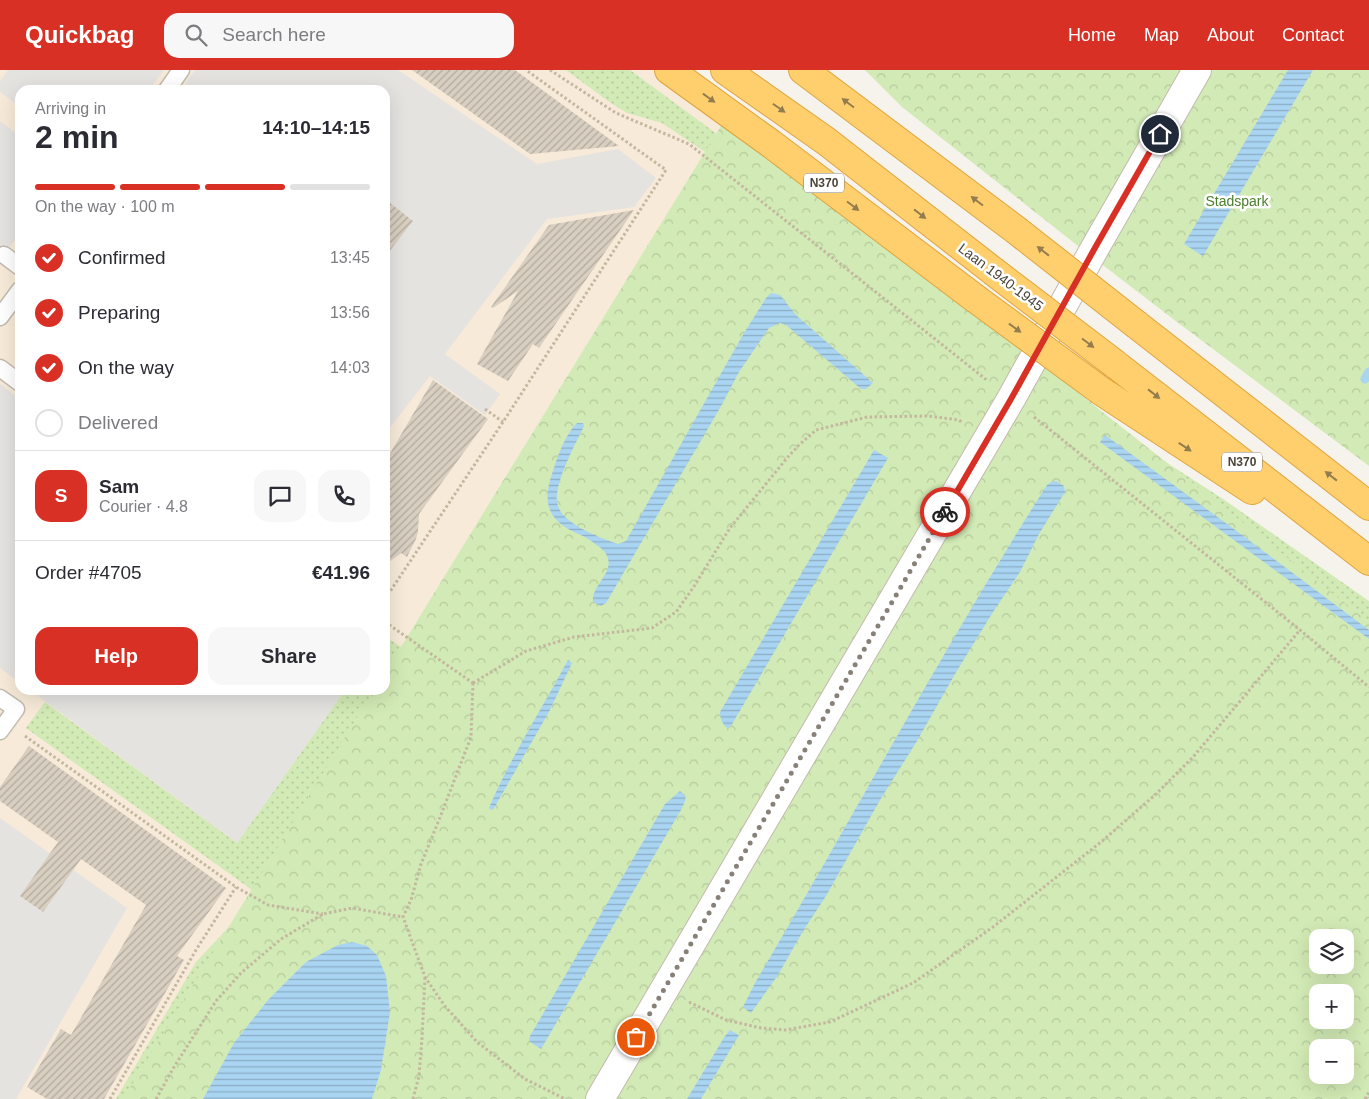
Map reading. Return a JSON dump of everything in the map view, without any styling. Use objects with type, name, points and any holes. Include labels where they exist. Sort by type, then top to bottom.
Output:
[{"type":"highway","name":"N370","points":[[669,70],[770,143],[1100,391],[1369,567]]},
{"type":"highway","name":"Laan 1940-1945","points":[[725,70],[826,141],[1369,561]]},
{"type":"highway","points":[[804,70],[1016,230],[1369,506]]},
{"type":"street","points":[[600,1099],[989,437],[1100,238],[1197,70]]},
{"type":"lane","points":[[170,85],[181,70]]},
{"type":"lane","points":[[4,255],[15,263]]},
{"type":"lane","points":[[0,318],[15,297]]},
{"type":"lane","points":[[0,368],[15,379]]},
{"type":"lane","points":[[0,698],[16,709],[3,727]]},
{"type":"path","points":[[390,592],[503,422],[666,170],[526,70]]},
{"type":"path","points":[[550,70],[616,113],[689,144],[1011,399],[1369,687]]},
{"type":"path","points":[[485,408],[503,422]]},
{"type":"path","points":[[473,683],[526,651],[574,637],[652,628],[676,612],[730,528],[799,444],[816,430],[867,418],[928,416],[959,420],[989,437]]},
{"type":"path","points":[[390,625],[473,683]]},
{"type":"path","points":[[664,990],[726,1020],[761,1028],[785,1030],[830,1022],[913,983],[993,927],[1101,842],[1155,795],[1193,757],[1300,630]]},
{"type":"path","points":[[473,683],[471,737],[421,864],[411,900],[403,917],[425,977],[444,1005],[476,1042],[525,1079],[565,1099]]},
{"type":"path","points":[[3,727],[236,887],[268,906],[323,914]]},
{"type":"path","points":[[110,1099],[196,950],[236,887]]},
{"type":"path","points":[[156,1099],[216,1001],[241,973],[281,939],[323,914],[352,908],[403,917]]},
{"type":"path","points":[[413,1099],[419,1076],[425,977]]},
{"type":"path","points":[[1364,1099],[1369,1092]]},
{"type":"shaded area","points":[[0,70],[654,70],[727,116],[390,665],[390,85],[15,85],[15,695],[371,695],[123,1099],[0,1099]]},
{"type":"shaded area","points":[[8,70],[164,70],[153,85],[15,85],[15,103],[0,92],[0,81]]},
{"type":"shaded area","points":[[195,70],[398,70],[537,164],[618,149],[656,178],[634,207],[547,219],[445,354],[500,394],[485,415],[430,376],[390,428],[390,250],[413,221],[393,206],[390,206],[390,85],[188,85],[185,83]]},
{"type":"shaded area","points":[[0,121],[15,132],[15,240],[0,260]]},
{"type":"shaded area","points":[[0,384],[15,395],[15,679],[0,668]]},
{"type":"shaded area","points":[[37,695],[341,695],[237,843]]},
{"type":"shaded area","points":[[0,818],[127,908],[16,1099],[0,1099]]},
{"type":"green space","points":[[566,70],[630,70],[940,298],[729,168],[662,123],[627,113]]},
{"type":"green space","name":"Stadspark","points":[[865,70],[1369,70],[1369,466],[1078,246],[902,107]]},
{"type":"green space","points":[[727,116],[1369,622],[1369,1099],[123,1099],[371,695],[390,695],[390,665]]},
{"type":"green space","points":[[1099,419],[1223,499],[1369,601],[1369,630]]},
{"type":"green space","points":[[390,639],[460,688],[148,1099],[116,1099],[196,962],[259,895],[26,728],[45,702],[237,843],[341,695],[390,695]]},
{"type":"water","points":[[1288,70],[1313,70],[1203,256],[1184,244]]},
{"type":"water","points":[[771,293],[780,295],[796,315],[873,383],[866,389],[861,389],[786,325],[780,323],[769,328],[739,372],[606,603],[601,606],[593,602],[595,590],[608,568],[609,562],[606,554],[585,537],[561,524],[555,518],[548,505],[550,480],[565,439],[577,423],[583,423],[584,426],[565,466],[558,488],[558,506],[562,513],[575,525],[593,534],[618,544],[626,541],[744,333]]},
{"type":"water","points":[[1105,435],[1369,630],[1369,639],[1100,442]]},
{"type":"water","points":[[874,450],[888,458],[731,726],[727,728],[720,717],[720,712]]},
{"type":"water","points":[[1056,481],[1064,486],[1065,492],[1039,534],[1020,572],[955,674],[778,975],[751,1013],[743,1007],[755,983],[935,670],[1009,546],[1047,485]]},
{"type":"water","points":[[568,660],[572,663],[550,710],[493,810],[489,808],[517,751]]},
{"type":"water","points":[[680,791],[685,798],[681,810],[541,1049],[529,1041],[530,1036],[665,804]]},
{"type":"water","points":[[352,942],[367,946],[377,955],[386,976],[390,1012],[381,1070],[372,1099],[203,1099],[234,1043],[268,1000],[306,962],[338,945]]},
{"type":"water","points":[[730,1030],[739,1035],[701,1099],[687,1099],[725,1036]]},
{"type":"building","points":[[412,70],[515,70],[619,146],[530,154]]},
{"type":"building","points":[[390,203],[413,221],[390,251]]},
{"type":"building","points":[[634,210],[539,348],[533,344],[508,381],[477,364],[518,291],[493,308],[491,307],[549,225]]},
{"type":"building","points":[[433,380],[488,419],[419,514],[416,539],[407,557],[401,553],[390,561],[390,453]]},
{"type":"building","points":[[29,746],[226,888],[177,956],[184,960],[104,1099],[47,1099],[27,1087],[61,1029],[71,1035],[146,905],[81,859],[43,912],[20,896],[58,842],[0,801],[0,787]]},
{"type":"waterway","points":[[1365,379],[1369,372]]},
{"type":"way so far","points":[[636,1037],[945,512]]},
{"type":"route","points":[[945,512],[1011,399],[1160,134]]}]
